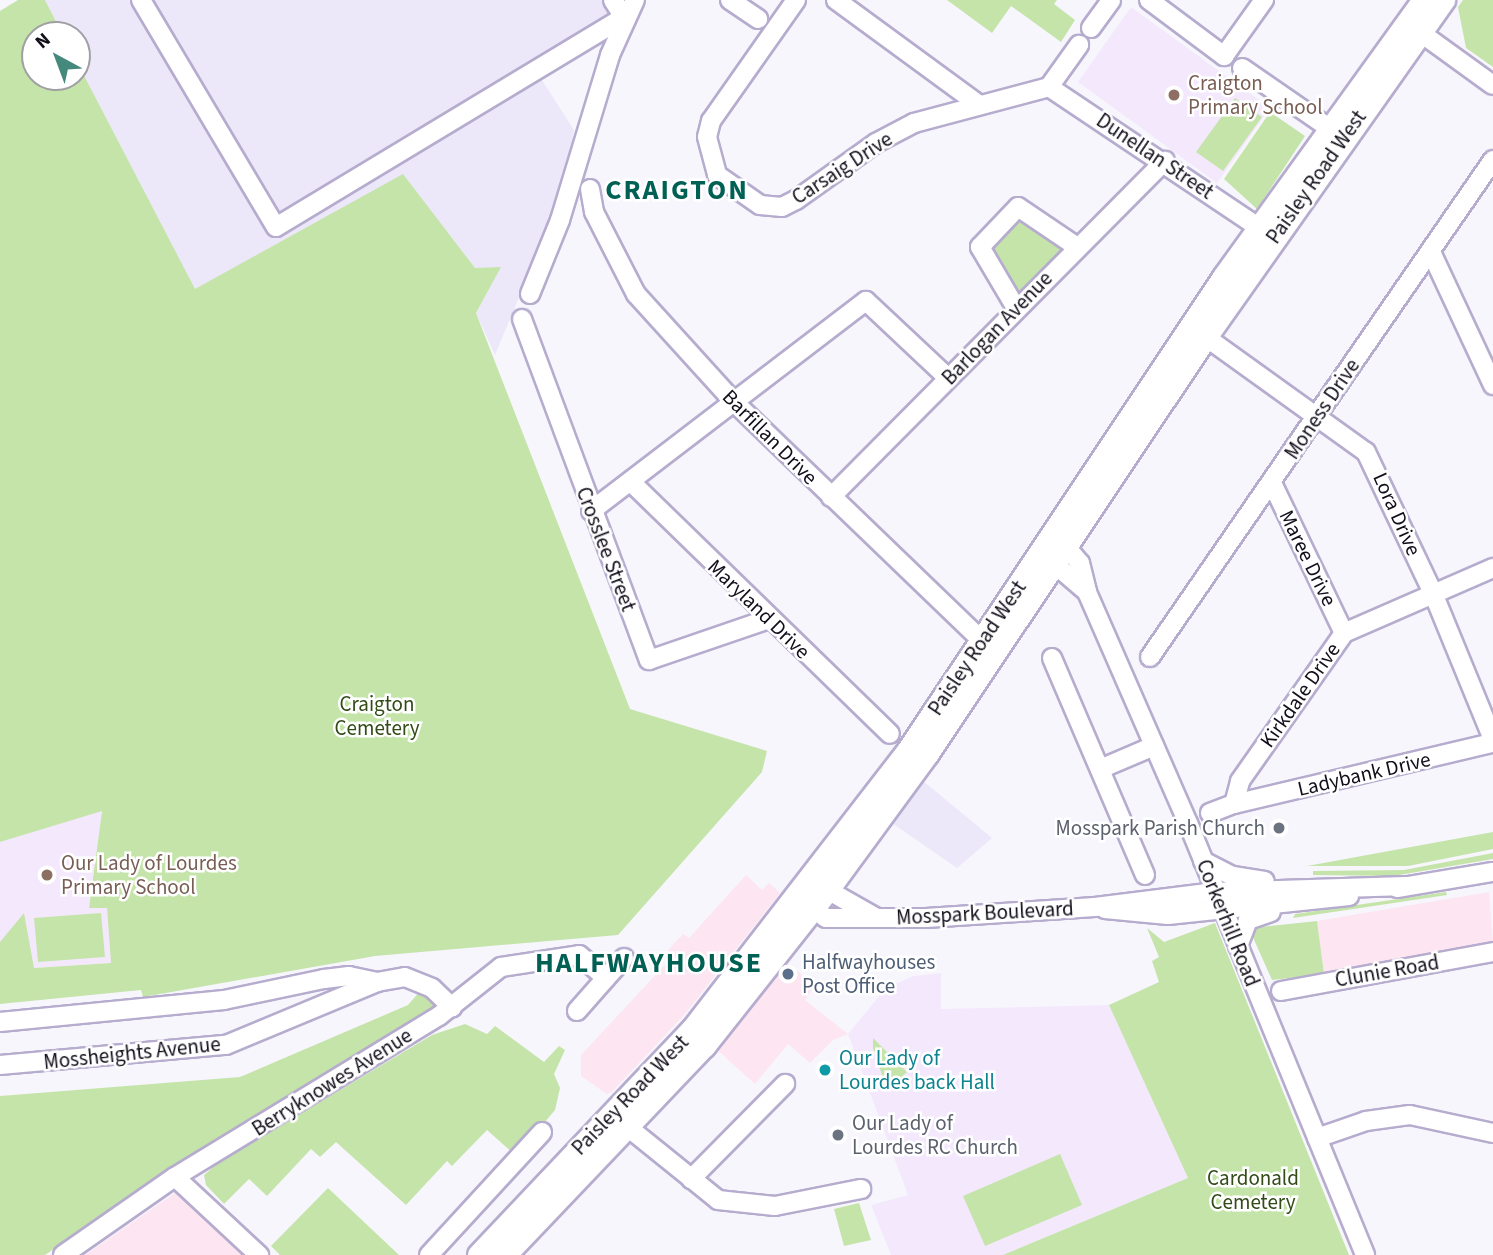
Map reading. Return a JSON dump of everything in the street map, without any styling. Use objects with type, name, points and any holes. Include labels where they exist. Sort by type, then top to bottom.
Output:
[{"type":"main road","name":"Paisley Road West","points":[[504,1255],[811,893],[915,756],[1266,232],[1414,27],[1424,0]]},
{"type":"main road","name":"Paisley Road West","points":[[1266,232],[1329,128],[1414,27],[1443,0]]},
{"type":"main road","name":"Paisley Road West","points":[[479,1255],[618,1119]]},
{"type":"street","points":[[141,0],[276,227],[624,17]]},
{"type":"street","points":[[613,0],[624,17]]},
{"type":"street","points":[[530,294],[560,220],[624,17],[635,0]]},
{"type":"street","points":[[730,0],[758,19]]},
{"type":"street","name":"Carsaig Drive","points":[[796,0],[711,121],[707,137],[711,164],[737,193],[761,205],[782,207],[876,143],[914,124],[978,104],[1049,87]]},
{"type":"street","points":[[836,0],[978,104]]},
{"type":"street","points":[[1091,28],[1111,0]]},
{"type":"street","points":[[1149,0],[1224,56],[1264,0]]},
{"type":"street","points":[[1414,27],[1493,85]]},
{"type":"street","points":[[1049,87],[1079,45]]},
{"type":"street","points":[[1242,68],[1329,128]]},
{"type":"street","name":"Dunellan Street","points":[[1049,87],[1166,161],[1266,232]]},
{"type":"street","name":"Moness Drive","points":[[1150,657],[1493,160]]},
{"type":"street","name":"Barlogan Avenue","points":[[831,497],[1016,308],[1166,161]]},
{"type":"street","name":"Barfillan Drive","points":[[590,189],[594,212],[636,294],[734,402],[989,647]]},
{"type":"street","points":[[1016,308],[980,247],[1018,207],[1077,247]]},
{"type":"street","points":[[1431,252],[1493,385]]},
{"type":"street","points":[[591,511],[866,301],[948,378]]},
{"type":"street","name":"Crosslee Street","points":[[522,319],[591,511],[649,660],[769,619]]},
{"type":"street","name":"Lora Drive","points":[[1198,332],[1366,452],[1375,464],[1433,593],[1493,741]]},
{"type":"street","name":"Maryland Drive","points":[[631,481],[769,619],[890,734]]},
{"type":"street","name":"Maree Drive","points":[[1272,483],[1344,633]]},
{"type":"street","name":"Corkerhill Road","points":[[1055,548],[1080,563],[1087,592],[1203,860],[1365,1255]]},
{"type":"street","name":"Kirkdale Drive","points":[[1234,804],[1240,781],[1344,633],[1493,568]]},
{"type":"street","points":[[1052,658],[1145,875]]},
{"type":"street","name":"Ladybank Drive","points":[[1234,804],[1493,741]]},
{"type":"street","points":[[1100,769],[1154,746]]},
{"type":"street","points":[[1210,813],[1234,804]]},
{"type":"street","points":[[1182,895],[1203,860],[1233,876],[1307,886]]},
{"type":"street","name":"Mosspark Boulevard","points":[[1095,907],[1168,915],[1223,911],[1338,897],[1493,872]]},
{"type":"street","name":"Mosspark Boulevard","points":[[811,893],[875,917],[930,918],[1095,907],[1215,892],[1307,886],[1406,886]]},
{"type":"street","points":[[1238,946],[1252,917],[1338,897]]},
{"type":"street","name":"Clunie Road","points":[[1281,991],[1493,952]]},
{"type":"street","name":"Berryknowes Avenue","points":[[63,1255],[175,1177],[452,1007],[501,967],[527,960],[579,955],[606,978]]},
{"type":"street","points":[[577,1011],[624,958]]},
{"type":"street","name":"Mossheights Avenue","points":[[0,1022],[223,1000],[349,976],[377,982]]},
{"type":"street","name":"Mossheights Avenue","points":[[0,1065],[226,1045],[377,982],[405,977],[432,988],[452,1007]]},
{"type":"street","points":[[691,1179],[785,1084]]},
{"type":"street","points":[[1317,1138],[1366,1121],[1410,1115],[1493,1133]]},
{"type":"street","points":[[618,1119],[718,1200],[775,1206],[861,1189]]},
{"type":"street","name":"Paisley Road West","points":[[429,1255],[542,1132]]},
{"type":"street","points":[[175,1177],[258,1255]]},
{"type":"shaded area","points":[[45,0],[622,0],[600,42],[540,77],[574,130],[562,194],[495,355],[476,313],[500,268],[475,268],[403,175],[195,290],[91,89],[91,21],[56,21]]},
{"type":"shaded area","name":"Craigton Primary School","points":[[1131,7],[1270,108],[1217,183],[1078,82]]},
{"type":"shaded area","points":[[922,780],[992,838],[957,868],[889,821]]},
{"type":"shaded area","name":"Our Lady of Lourdes Primary School","points":[[102,810],[89,907],[107,907],[111,963],[33,968],[8,936],[0,942],[0,842]]},
{"type":"shaded area","points":[[746,875],[762,890],[769,883],[780,893],[685,1014],[612,1092],[607,1094],[581,1076],[581,1055],[673,956],[668,950],[683,934],[689,938]]},
{"type":"shaded area","points":[[1489,892],[1493,944],[1324,974],[1317,921]]},
{"type":"shaded area","points":[[786,962],[815,985],[805,1000],[848,1034],[833,1040],[810,1063],[788,1044],[755,1084],[714,1047]]},
{"type":"shaded area","points":[[941,973],[941,1009],[1109,1005],[1188,1178],[1003,1255],[891,1255],[871,1205],[908,1195],[848,1034],[885,989],[913,976]]},
{"type":"shaded area","points":[[178,1191],[246,1255],[85,1255]]},
{"type":"green space","name":"Craigton Cemetery","points":[[18,0],[45,0],[56,21],[21,21],[21,91],[91,89],[195,289],[403,174],[475,268],[501,267],[476,313],[630,709],[767,751],[762,772],[618,935],[375,956],[143,997],[141,990],[0,1004],[0,942],[24,913],[34,968],[111,963],[107,908],[89,908],[102,811],[0,842],[0,11]]},
{"type":"green space","points":[[947,0],[1057,0],[1054,4],[1075,20],[1061,42],[1011,6],[992,33]]},
{"type":"green space","points":[[1463,0],[1493,0],[1493,67],[1466,48],[1458,7]]},
{"type":"green space","points":[[1235,98],[1262,117],[1223,171],[1196,152]]},
{"type":"green space","points":[[1270,112],[1305,136],[1257,209],[1224,179]]},
{"type":"green space","points":[[1018,207],[1077,247],[1016,308],[980,247]]},
{"type":"green space","points":[[1493,832],[1493,849],[1408,866],[1307,866]]},
{"type":"green space","points":[[1493,853],[1493,859],[1393,876],[1313,875],[1313,871],[1404,870]]},
{"type":"green space","points":[[1446,892],[1447,895],[1293,918],[1295,914]]},
{"type":"green space","points":[[101,913],[105,957],[38,962],[34,918]]},
{"type":"green space","points":[[1317,921],[1324,974],[1272,980],[1251,933],[1260,927]]},
{"type":"green space","name":"Cardonald Cemetery","points":[[1215,923],[1349,1255],[1003,1255],[1188,1178],[1109,1005],[1159,982],[1152,961],[1159,957],[1147,928],[1164,942]]},
{"type":"green space","points":[[421,990],[437,1003],[434,1012],[419,1023],[337,1066],[205,1147],[45,1255],[0,1255],[0,1096],[240,1077],[408,1005]]},
{"type":"green space","points":[[465,1024],[487,1034],[495,1026],[544,1062],[559,1046],[565,1050],[554,1074],[560,1088],[555,1110],[516,1156],[487,1130],[452,1166],[447,1161],[406,1205],[336,1142],[320,1157],[311,1149],[267,1196],[249,1179],[224,1204],[206,1185],[204,1175],[218,1163],[432,1035]]},
{"type":"green space","points":[[873,1038],[907,1072],[887,1090],[873,1048]]},
{"type":"green space","points":[[1060,1154],[1082,1205],[985,1246],[963,1196]]},
{"type":"green space","points":[[328,1188],[399,1255],[280,1255],[271,1246]]},
{"type":"green space","points":[[859,1203],[871,1240],[844,1246],[834,1209]]},
{"type":"place","name":"Craigton Primary School","points":[[1174,95]]},
{"type":"place","name":"Mosspark Parish Church","points":[[1279,828]]},
{"type":"place","name":"Our Lady of Lourdes Primary School","points":[[47,875]]},
{"type":"place","name":"Halfwayhouses Post Office","points":[[788,974]]},
{"type":"place","name":"Our Lady of Lourdes back Hall","points":[[825,1070]]},
{"type":"place","name":"Our Lady of Lourdes RC Church","points":[[838,1135]]},
{"type":"district","name":"CRAIGTON","points":[[677,190]]},
{"type":"district","name":"HALFWAYHOUSE","points":[[649,963]]}]
